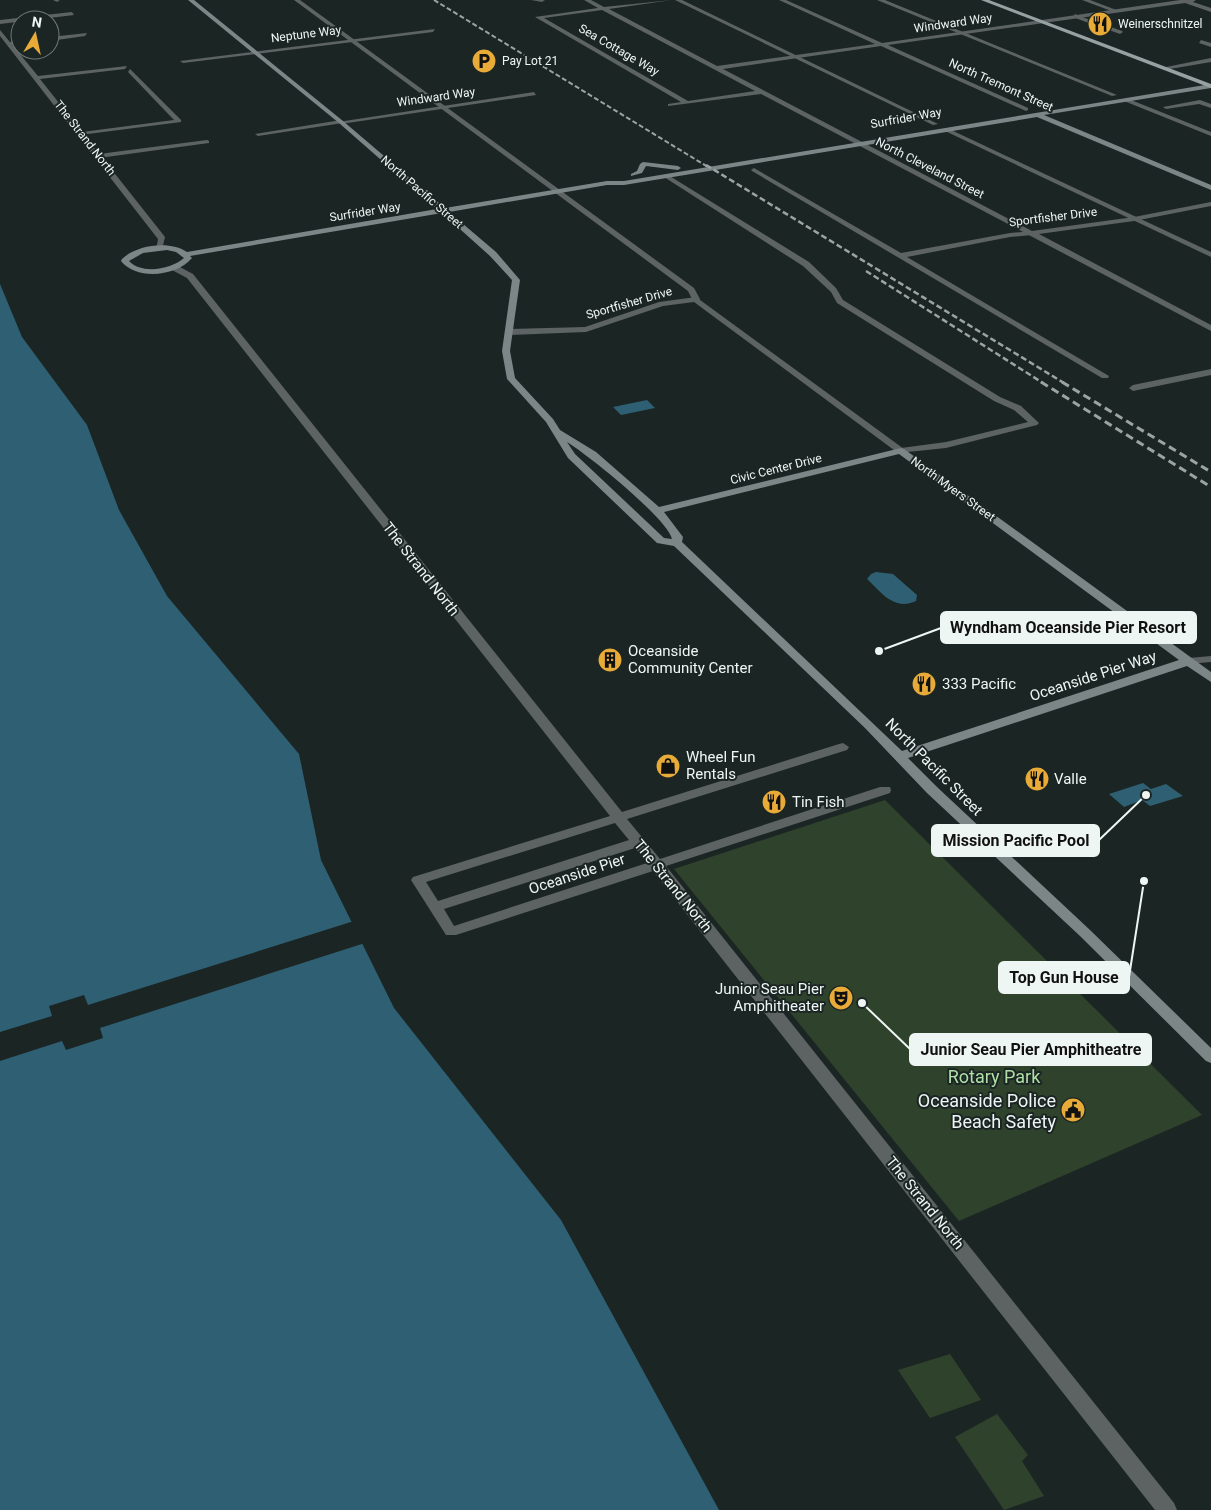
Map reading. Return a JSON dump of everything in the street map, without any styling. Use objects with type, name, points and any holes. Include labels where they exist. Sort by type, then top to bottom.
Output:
[{"type":"main road","name":"North Pacific Street","points":[[191,0],[341,122],[493,254],[516,280],[506,351],[511,379],[558,432],[571,456],[661,541],[677,543],[870,725],[932,790],[1084,933],[1211,1057]]},
{"type":"main road","points":[[984,0],[1211,86]]},
{"type":"main road","points":[[1183,83],[1211,79]]},
{"type":"main road","name":"Surfrider Way","points":[[607,183],[640,172],[643,164],[678,168],[1168,86]]},
{"type":"main road","name":"Surfrider Way","points":[[186,254],[557,191],[607,183],[624,183],[1211,86]]},
{"type":"main road","name":"North Tremont Street","points":[[1026,109],[1211,188]]},
{"type":"main road","points":[[754,170],[752,165],[757,161]]},
{"type":"main road","points":[[159,248],[176,248],[186,254],[188,258],[185,262],[175,268],[146,270],[127,265],[125,261],[128,257],[138,252],[159,248]]},
{"type":"main road","name":"North Pacific Street","points":[[558,432],[593,454],[657,511],[678,537],[677,543]]},
{"type":"main road","name":"Civic Center Drive","points":[[657,511],[901,451]]},
{"type":"main road","name":"North Myers Street","points":[[901,451],[1211,678]]},
{"type":"main road","name":"Oceanside Pier Way","points":[[900,756],[1188,662]]},
{"type":"street","name":"North Myers Street","points":[[297,0],[691,290],[696,299],[716,315],[901,451]]},
{"type":"street","points":[[534,0],[542,0]]},
{"type":"street","name":"North Cleveland Street","points":[[587,0],[1211,328]]},
{"type":"street","points":[[603,9],[670,0]]},
{"type":"street","points":[[678,0],[935,124]]},
{"type":"street","name":"North Tremont Street","points":[[782,0],[1026,109]]},
{"type":"street","points":[[880,0],[1114,95]]},
{"type":"street","points":[[1086,0],[1116,11]]},
{"type":"street","name":"Windward Way","points":[[717,68],[1193,0]]},
{"type":"street","points":[[1183,1],[1211,10]]},
{"type":"street","name":"Sea Cottage Way","points":[[603,9],[538,17],[688,102]]},
{"type":"street","points":[[0,22],[72,14]]},
{"type":"street","points":[[1075,16],[1093,23]]},
{"type":"street","points":[[1100,25],[1120,32]]},
{"type":"street","name":"Neptune Way","points":[[183,61],[432,30]]},
{"type":"street","name":"The Strand North","points":[[0,32],[82,134],[162,239],[159,248]]},
{"type":"street","points":[[60,38],[85,34]]},
{"type":"street","points":[[1201,42],[1211,45]]},
{"type":"street","points":[[1164,68],[1211,60]]},
{"type":"street","points":[[37,78],[127,69],[179,121],[82,134]]},
{"type":"street","points":[[670,105],[761,92]]},
{"type":"street","name":"Windward Way","points":[[258,134],[534,94]]},
{"type":"street","points":[[1126,100],[1211,134]]},
{"type":"street","points":[[1166,108],[1200,102],[1211,106]]},
{"type":"street","points":[[947,130],[1211,256]]},
{"type":"street","points":[[99,156],[207,142]]},
{"type":"street","points":[[754,170],[1105,376]]},
{"type":"street","points":[[666,176],[806,264],[813,275],[836,290],[840,301],[998,399],[1009,403],[1027,415],[1034,423],[946,445],[901,451]]},
{"type":"street","name":"Sportfisher Drive","points":[[899,256],[1010,235],[1032,234],[1134,219],[1211,204]]},
{"type":"street","name":"The Strand North","points":[[175,268],[190,276],[1167,1510]]},
{"type":"street","name":"Sportfisher Drive","points":[[510,332],[586,329],[662,304],[696,299]]},
{"type":"street","points":[[1133,388],[1211,372]]},
{"type":"street","name":"Oceanside Pier Way","points":[[1188,662],[1211,659]]},
{"type":"street","name":"Oceanside Pier","points":[[843,747],[418,880],[450,932],[885,790]]},
{"type":"street","name":"Oceanside Pier","points":[[435,907],[638,842]]},
{"type":"green space","name":"Rotary Park","points":[[885,800],[1202,1115],[959,1221],[674,869]]},
{"type":"green space","points":[[950,1354],[981,1400],[930,1418],[898,1370]]},
{"type":"green space","points":[[997,1414],[1028,1455],[1022,1461],[1044,1496],[1004,1510],[955,1437]]},
{"type":"water","points":[[0,284],[22,337],[87,425],[119,510],[167,596],[299,754],[321,860],[394,1008],[561,1220],[719,1510],[0,1510]]},
{"type":"water","points":[[647,400],[655,408],[621,415],[613,407]]},
{"type":"water","points":[[876,572],[893,574],[917,595],[916,601],[901,604],[883,595],[867,579]]},
{"type":"water","points":[[1143,783],[1151,789],[1166,784],[1183,796],[1150,806],[1142,800],[1124,807],[1109,794]]},
{"type":"pier","points":[[354,921],[365,943],[100,1028],[103,1038],[66,1050],[62,1041],[0,1061],[0,1032],[52,1016],[49,1006],[84,995],[88,1005]]},
{"type":"railway","points":[[434,0],[708,167]]},
{"type":"railway","points":[[706,165],[1064,383]]},
{"type":"railway","points":[[866,271],[1043,383]]},
{"type":"railway","points":[[1041,382],[1211,487]]},
{"type":"railway","points":[[1062,382],[1211,472]]},
{"type":"place","name":"Weinerschnitzel","points":[[1100,24]]},
{"type":"place","name":"Pay Lot 21","points":[[484,61]]},
{"type":"place","name":"Wyndham Oceanside Pier Resort","points":[[879,651]]},
{"type":"place","name":"Oceanside Community Center","points":[[610,660]]},
{"type":"place","name":"333 Pacific","points":[[924,684]]},
{"type":"place","name":"Wheel Fun Rentals","points":[[668,766]]},
{"type":"place","name":"Valle","points":[[1037,779]]},
{"type":"place","name":"Mission Pacific Pool","points":[[1146,795]]},
{"type":"place","name":"Tin Fish","points":[[774,802]]},
{"type":"place","name":"Top Gun House","points":[[1144,881]]},
{"type":"place","name":"Junior Seau Pier Amphitheater","points":[[841,998]]},
{"type":"place","name":"Junior Seau Pier Amphitheatre","points":[[862,1003]]},
{"type":"place","name":"Oceanside Police Beach Safety","points":[[1073,1110]]}]
